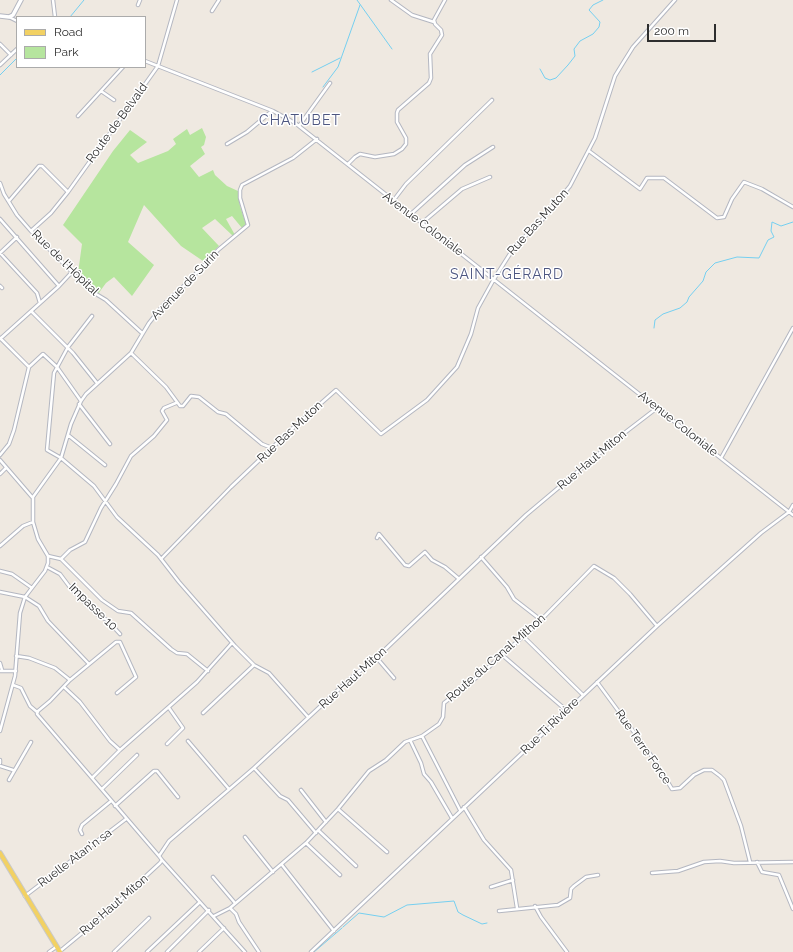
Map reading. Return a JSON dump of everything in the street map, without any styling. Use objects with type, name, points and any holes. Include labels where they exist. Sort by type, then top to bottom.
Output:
[{"type":"main road","points":[[0,853],[59,952]]},
{"type":"street","points":[[9,17],[15,13],[21,0]]},
{"type":"street","points":[[53,0],[54,16]]},
{"type":"street","points":[[138,6],[140,0]]},
{"type":"street","name":"Route de Belvald","points":[[31,231],[51,213],[68,192],[158,66],[177,0]]},
{"type":"street","points":[[212,11],[219,0]]},
{"type":"street","points":[[348,164],[360,154],[375,157],[394,154],[402,150],[406,144],[406,138],[397,122],[398,110],[429,83],[431,78],[430,54],[442,35],[441,30],[434,22],[409,14],[391,0]]},
{"type":"street","points":[[434,22],[435,16],[445,0]]},
{"type":"street","name":"Rue Bas Muton","points":[[161,559],[213,505],[272,448],[336,390],[381,434],[415,410],[457,367],[471,334],[478,308],[494,279],[515,246],[540,221],[570,186],[589,151],[608,100],[615,76],[633,47],[675,0]]},
{"type":"street","points":[[0,16],[9,17],[16,20]]},
{"type":"street","points":[[0,44],[11,55]]},
{"type":"street","points":[[0,65],[16,50]]},
{"type":"street","name":"Avenue Coloniale","points":[[146,61],[272,111],[299,126],[392,201],[422,222],[793,515]]},
{"type":"street","points":[[78,116],[122,68]]},
{"type":"street","points":[[299,126],[330,83]]},
{"type":"street","points":[[101,90],[114,100]]},
{"type":"street","points":[[392,201],[406,184],[492,100]]},
{"type":"street","points":[[227,144],[246,132],[272,111]]},
{"type":"street","name":"Avenue de Surin","points":[[32,497],[61,458],[80,403],[97,382],[131,353],[142,333],[165,303],[186,284],[218,250],[248,224],[240,198],[240,190],[242,185],[293,158],[317,139]]},
{"type":"street","points":[[411,214],[464,165],[493,147]]},
{"type":"street","points":[[589,151],[640,190],[647,178],[664,178],[717,218],[724,217],[732,199],[744,182],[762,189],[793,207]]},
{"type":"street","points":[[9,201],[38,166],[42,166],[68,192]]},
{"type":"street","points":[[422,222],[462,189],[490,177]]},
{"type":"street","name":"Rue de l'Hôpital","points":[[0,183],[1,190],[17,215],[31,231],[91,291],[106,300],[142,333]]},
{"type":"street","points":[[0,219],[59,286]]},
{"type":"street","points":[[17,237],[0,253],[37,293],[40,303]]},
{"type":"street","points":[[29,367],[0,338],[32,312],[72,272]]},
{"type":"street","points":[[32,312],[68,347],[97,382]]},
{"type":"street","points":[[92,316],[68,347],[56,367],[54,373],[47,450],[61,458],[94,486],[117,517],[161,559],[199,607],[232,643],[254,665],[273,678],[308,717]]},
{"type":"street","points":[[721,458],[793,328]]},
{"type":"street","points":[[131,353],[166,386],[176,403],[183,406],[191,396],[199,397],[218,412],[226,414],[262,444],[272,448]]},
{"type":"street","points":[[0,455],[9,444],[14,430],[29,367],[43,354],[56,367],[110,444]]},
{"type":"street","points":[[61,559],[70,550],[85,542],[101,508],[131,456],[154,436],[167,420],[162,411],[164,408],[176,403]]},
{"type":"street","name":"Rue Haut Miton","points":[[159,856],[169,841],[254,768],[308,717],[376,657],[481,557],[614,441],[657,408]]},
{"type":"street","points":[[68,435],[105,465]]},
{"type":"street","points":[[0,460],[32,497],[33,522],[38,539],[48,556],[46,567],[39,581],[25,597],[20,613],[16,671],[13,686],[0,726],[0,731]]},
{"type":"street","points":[[0,474],[6,468]]},
{"type":"street","name":"Rue Ti Rivière","points":[[311,952],[566,710],[761,533],[788,512],[793,505]]},
{"type":"street","points":[[0,546],[23,526],[33,522]]},
{"type":"street","points":[[377,538],[379,534],[387,545],[405,564],[409,566],[425,552],[432,560],[445,567],[458,578]]},
{"type":"street","points":[[48,556],[61,559],[102,600],[118,611],[131,613],[171,649],[177,653],[187,654],[208,671]]},
{"type":"street","points":[[481,557],[507,587],[514,599],[541,620]]},
{"type":"street","name":"Route du Canal Mithon","points":[[214,916],[230,908],[282,865],[318,832],[369,771],[386,760],[404,742],[422,736],[440,722],[443,717],[444,703],[541,620],[565,594],[595,566],[610,575],[630,594],[657,626]]},
{"type":"street","name":"Impasse 10","points":[[46,567],[60,574],[72,590],[99,616],[107,620],[120,634]]},
{"type":"street","points":[[0,572],[12,574],[32,588]]},
{"type":"street","points":[[0,592],[25,597],[39,606],[48,621],[89,664]]},
{"type":"street","points":[[523,636],[583,695]]},
{"type":"street","points":[[37,712],[70,680],[116,642],[120,642],[136,677],[118,693]]},
{"type":"street","points":[[92,778],[120,750],[169,708],[208,671],[232,643]]},
{"type":"street","points":[[502,654],[566,710]]},
{"type":"street","points":[[16,656],[29,658],[55,668],[70,680]]},
{"type":"street","points":[[376,657],[394,678]]},
{"type":"street","points":[[0,663],[1,671],[16,671]]},
{"type":"street","points":[[203,713],[254,665]]},
{"type":"street","name":"Rue Terre Force","points":[[597,682],[653,758],[672,790],[680,788],[694,775],[704,770],[712,770],[724,780],[741,826],[750,862]]},
{"type":"street","points":[[13,686],[21,688],[30,706],[37,712],[38,716],[102,789],[114,806],[200,902],[209,910],[242,951]]},
{"type":"street","points":[[64,687],[80,702],[110,741],[120,750]]},
{"type":"street","points":[[167,744],[183,728],[169,708]]},
{"type":"street","points":[[422,736],[460,810]]},
{"type":"street","points":[[410,740],[422,763],[424,774],[432,782],[452,818]]},
{"type":"street","points":[[188,741],[229,789]]},
{"type":"street","points":[[9,780],[13,770],[31,742]]},
{"type":"street","points":[[102,789],[137,756]]},
{"type":"street","points":[[0,766],[13,770]]},
{"type":"street","points":[[254,768],[280,796],[288,800],[318,832],[356,866]]},
{"type":"street","points":[[114,806],[154,771],[157,771],[178,797]]},
{"type":"street","points":[[301,790],[326,822]]},
{"type":"street","points":[[82,834],[80,830],[82,825],[111,801]]},
{"type":"street","points":[[464,807],[484,840],[510,868],[517,908]]},
{"type":"street","points":[[338,809],[387,852]]},
{"type":"street","name":"Ruelle Atan'n sa","points":[[25,896],[126,819]]},
{"type":"street","points":[[245,837],[273,872]]},
{"type":"street","points":[[306,843],[340,875]]},
{"type":"street","name":"Rue Haut Miton","points":[[59,952],[105,914],[162,860]]},
{"type":"street","points":[[652,873],[678,870],[704,862],[793,862]]},
{"type":"street","points":[[758,862],[762,872],[779,875],[793,909]]},
{"type":"street","points":[[282,865],[334,931]]},
{"type":"street","points":[[499,911],[535,906],[558,905],[570,898],[571,889],[586,877],[598,875]]},
{"type":"street","points":[[213,877],[235,903]]},
{"type":"street","points":[[491,887],[512,880]]},
{"type":"street","points":[[147,952],[200,902]]},
{"type":"street","points":[[535,906],[541,917],[567,952]]},
{"type":"street","points":[[230,908],[236,914],[239,922],[259,952]]},
{"type":"street","points":[[167,952],[209,910]]},
{"type":"street","points":[[114,952],[149,918]]},
{"type":"street","points":[[199,952],[224,928]]},
{"type":"street","points":[[49,952],[56,947]]},
{"type":"green space","points":[[202,128],[206,137],[204,145],[201,147],[205,154],[190,166],[199,177],[213,170],[215,175],[227,186],[238,191],[240,206],[246,224],[242,228],[232,216],[226,219],[235,235],[233,236],[215,219],[202,228],[219,246],[203,261],[181,246],[144,205],[128,242],[154,265],[132,296],[114,277],[106,283],[98,294],[96,293],[97,291],[78,273],[82,244],[63,225],[113,151],[130,130],[147,142],[130,155],[138,163],[168,151],[176,144],[173,139],[187,129],[190,135]]},
{"type":"waterway","points":[[71,16],[84,0]]},
{"type":"waterway","points":[[357,0],[392,49]]},
{"type":"waterway","points":[[540,69],[545,78],[550,80],[556,78],[568,65],[575,56],[574,49],[580,41],[593,34],[599,27],[600,22],[589,10],[593,5],[603,0]]},
{"type":"waterway","points":[[323,87],[338,67],[360,5]]},
{"type":"waterway","points":[[312,72],[340,58]]},
{"type":"waterway","points":[[0,75],[16,59]]},
{"type":"waterway","points":[[654,328],[655,320],[663,314],[680,308],[687,302],[689,297],[703,281],[706,272],[715,263],[737,257],[759,258],[768,240],[774,237],[771,231],[772,222],[781,226],[793,222]]},
{"type":"waterway","points":[[343,927],[359,913],[384,917],[407,905],[454,901],[458,912],[482,924],[487,923]]},
{"type":"waterway","points":[[314,952],[342,928]]},
{"type":"district","name":"CHATUBET","points":[[300,121]]},
{"type":"district","name":"SAINT-GÉRARD","points":[[507,275]]}]
